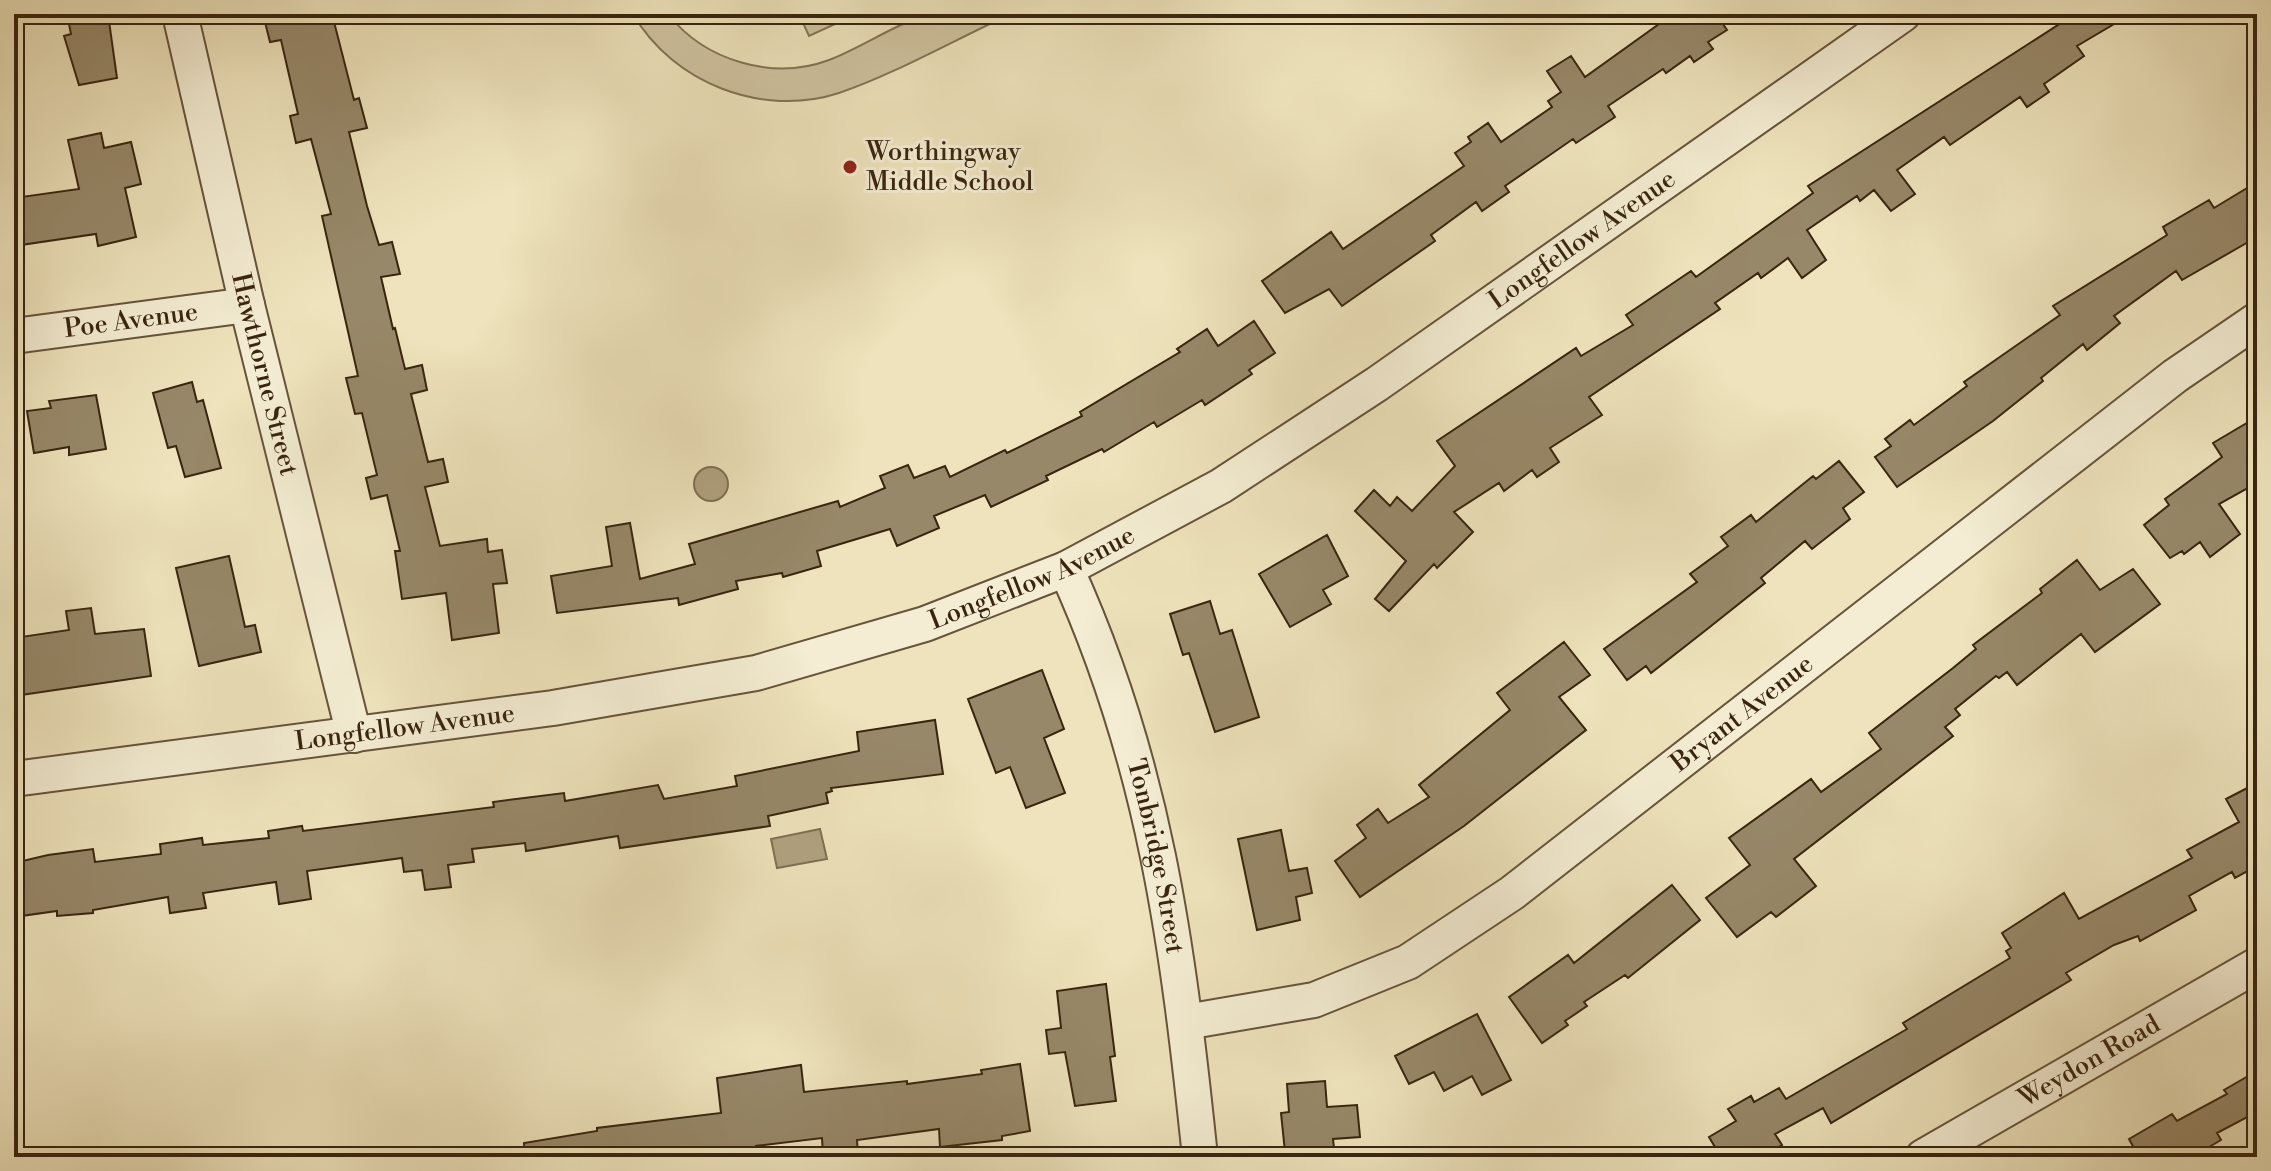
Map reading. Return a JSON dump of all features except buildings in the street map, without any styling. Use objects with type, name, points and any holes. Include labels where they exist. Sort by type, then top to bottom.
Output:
[{"type":"street","name":"Hawthorne Street","points":[[180,14],[247,305],[354,735]]},
{"type":"street","name":"Longfellow Avenue","points":[[14,779],[553,708],[756,673],[925,624],[1066,569],[1221,486],[1377,384],[1903,14]]},
{"type":"street","name":"Poe Avenue","points":[[14,336],[247,305]]},
{"type":"street","name":"Bryant Avenue","points":[[1186,1022],[1314,1000],[1408,962],[1512,893],[2175,376],[2257,320]]},
{"type":"street","name":"Tonbridge Street","points":[[1066,569],[1099,642],[1140,768],[1169,900],[1200,1157]]},
{"type":"street","name":"Weydon Road","points":[[1923,1157],[2257,965]]},
{"type":"shaded area","points":[[633,14],[668,14],[683,30],[720,55],[763,67],[785,68],[829,60],[905,23],[931,14],[1011,14],[904,66],[839,93],[810,100],[780,101],[722,89],[695,76],[671,59],[650,38]]},
{"type":"shaded area","points":[[799,14],[857,14],[809,36]]},
{"type":"shaded area","points":[[711,467],[723,472],[728,484],[723,496],[711,501],[699,496],[694,484],[699,472]]},
{"type":"shaded area","points":[[820,829],[827,859],[777,868],[771,839]]},
{"type":"place","name":"Worthingway Middle School","points":[[850,167]]}]
